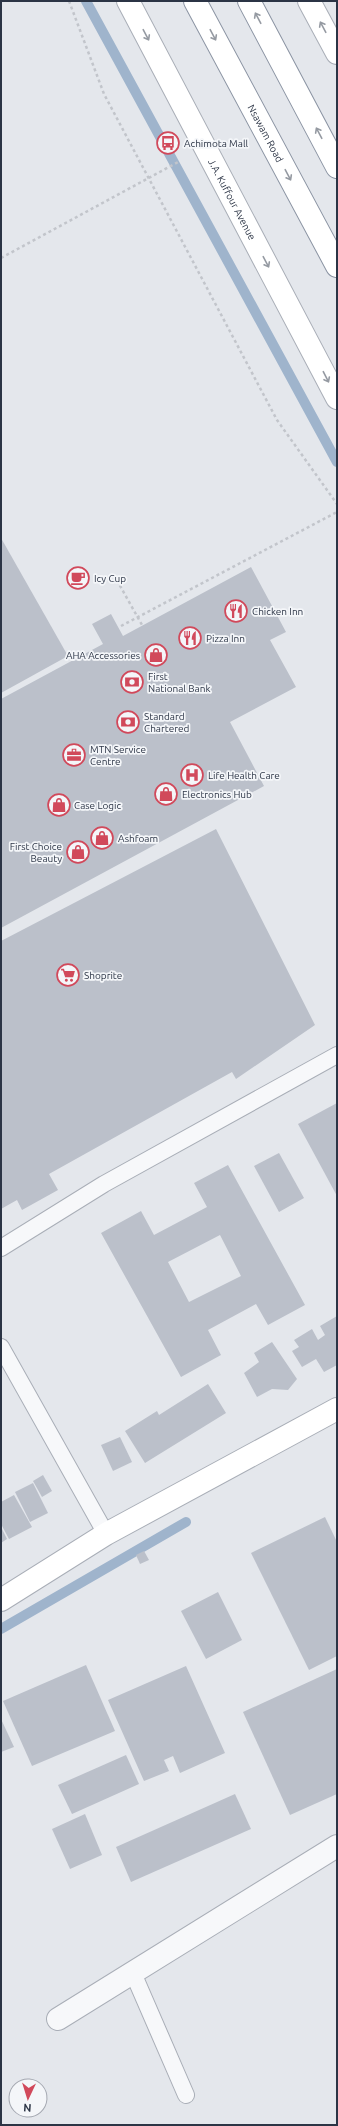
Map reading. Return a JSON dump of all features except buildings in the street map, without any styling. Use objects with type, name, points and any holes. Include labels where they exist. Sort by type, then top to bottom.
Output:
[{"type":"main road","name":"J.A. Kuffour Avenue","points":[[128,1],[337,398]]},
{"type":"main road","name":"Nsawam Road","points":[[195,1],[337,266]]},
{"type":"main road","points":[[249,1],[337,167]]},
{"type":"main road","points":[[309,1],[337,53]]},
{"type":"main road","points":[[1,1600],[106,1534],[337,1409]]},
{"type":"street","points":[[58,2019],[337,1846]]},
{"type":"lane","points":[[1,1248],[104,1184],[337,1056]]},
{"type":"lane","points":[[1,1347],[106,1534]]},
{"type":"lane","points":[[133,1973],[186,2095]]},
{"type":"path","points":[[69,1],[104,94],[277,420],[337,504]]},
{"type":"path","points":[[1,258],[206,148]]},
{"type":"path","points":[[121,626],[337,512]]},
{"type":"path","points":[[114,575],[142,625]]},
{"type":"waterway","points":[[86,1],[337,462]]},
{"type":"waterway","points":[[1,1629],[186,1522]]},
{"type":"place","name":"Achimota Mall","points":[[168,143]]},
{"type":"place","name":"Icy Cup","points":[[78,578]]},
{"type":"place","name":"Chicken Inn","points":[[236,611]]},
{"type":"place","name":"Pizza Inn","points":[[190,638]]},
{"type":"place","name":"AHA Accessories","points":[[156,655]]},
{"type":"place","name":"First National Bank","points":[[132,682]]},
{"type":"place","name":"Standard Chartered","points":[[128,722]]},
{"type":"place","name":"MTN Service Centre","points":[[74,755]]},
{"type":"place","name":"Life Health Care","points":[[192,775]]},
{"type":"place","name":"Electronics Hub","points":[[166,794]]},
{"type":"place","name":"Case Logic","points":[[59,805]]},
{"type":"place","name":"Ashfoam","points":[[102,838]]},
{"type":"place","name":"First Choice Beauty","points":[[78,852]]},
{"type":"place","name":"Shoprite","points":[[68,975]]}]
